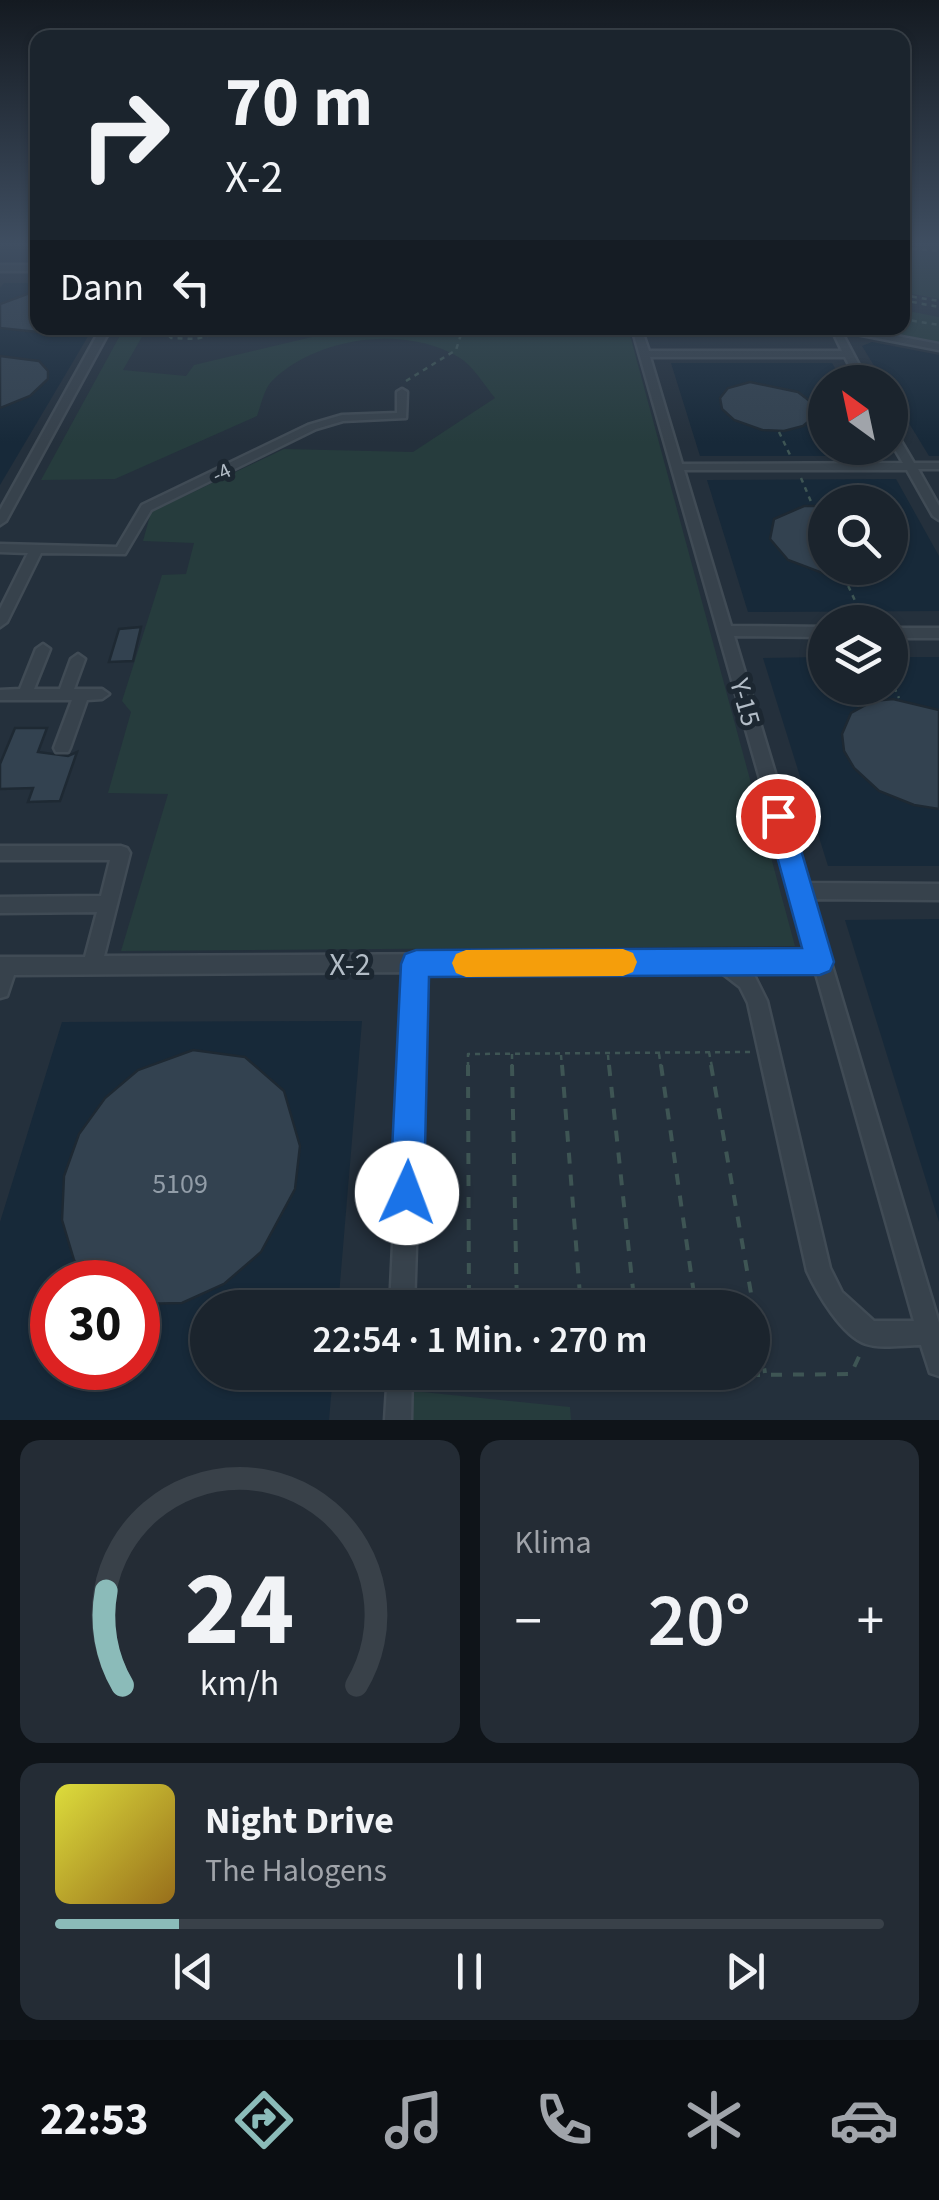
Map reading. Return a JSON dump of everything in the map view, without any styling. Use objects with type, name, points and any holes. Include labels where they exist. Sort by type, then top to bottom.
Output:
[{"type":"street","points":[[0,521],[102,335]]},
{"type":"street","name":"Y-15","points":[[639,335],[820,962],[934,1333],[939,1364]]},
{"type":"street","points":[[840,335],[853,365]]},
{"type":"street","points":[[877,335],[939,346]]},
{"type":"street","points":[[644,354],[847,354]]},
{"type":"street","name":"-4","points":[[37,548],[121,551],[146,508],[312,426],[342,418],[402,416],[402,392]]},
{"type":"street","points":[[908,462],[939,516]]},
{"type":"street","points":[[678,467],[939,466]]},
{"type":"street","points":[[2,552],[37,548]]},
{"type":"street","points":[[0,622],[37,548]]},
{"type":"street","points":[[726,631],[808,632]]},
{"type":"street","points":[[908,632],[939,633]]},
{"type":"street","points":[[24,694],[42,648]]},
{"type":"street","points":[[62,748],[78,659]]},
{"type":"street","points":[[0,694],[102,694]]},
{"type":"street","points":[[0,853],[121,853],[92,965]]},
{"type":"street","points":[[800,891],[939,892]]},
{"type":"street","points":[[0,905],[108,904]]},
{"type":"street","points":[[720,962],[747,981],[757,1001],[819,1271],[834,1300],[868,1334],[934,1333]]},
{"type":"street","name":"X-2","points":[[4,966],[820,962]]},
{"type":"street","points":[[403,1290],[416,964]]},
{"type":"street","points":[[0,989],[4,966]]},
{"type":"street","points":[[398,1420],[399,1390]]},
{"type":"path","points":[[910,321],[939,326]]},
{"type":"path","points":[[168,335],[196,339],[211,335]]},
{"type":"path","points":[[402,392],[407,380],[456,350],[461,335]]},
{"type":"path","points":[[780,432],[808,495]]},
{"type":"path","points":[[709,1052],[750,1290]]},
{"type":"path","points":[[469,1290],[468,1054],[769,1052]]},
{"type":"path","points":[[608,1053],[633,1290]]},
{"type":"path","points":[[659,1053],[693,1290]]},
{"type":"path","points":[[512,1054],[518,1290]]},
{"type":"path","points":[[561,1054],[580,1290]]},
{"type":"path","points":[[770,1375],[851,1374],[868,1334]]},
{"type":"green space","points":[[910,311],[939,317],[939,344],[890,335],[910,335]]},
{"type":"green space","points":[[120,335],[143,335],[123,370],[186,376],[194,365],[317,335],[630,335],[795,946],[121,951],[168,794],[108,793],[131,712],[122,701],[162,575],[186,574],[194,543],[143,541],[151,512],[284,449],[413,452],[495,398],[465,362],[438,347],[414,341],[362,340],[312,354],[290,366],[269,384],[257,416],[115,479],[41,480]]},
{"type":"green space","points":[[413,1391],[570,1407],[571,1420],[405,1420]]},
{"type":"water","points":[[0,310],[30,310],[30,335],[89,335],[0,485]]},
{"type":"water","points":[[872,342],[939,355],[939,456],[929,456],[908,422],[908,365],[874,365],[862,346]]},
{"type":"water","points":[[671,363],[832,363],[808,365],[808,456],[700,456]]},
{"type":"water","points":[[896,479],[899,485],[808,485],[808,585],[908,585],[908,500],[939,556],[939,611],[908,611],[908,605],[808,605],[808,612],[748,612],[707,480]]},
{"type":"water","points":[[808,657],[808,705],[908,705],[908,657],[939,657],[939,866],[828,866],[763,658]]},
{"type":"water","points":[[939,919],[939,1222],[845,920]]},
{"type":"water","points":[[362,1021],[339,1290],[190,1290],[190,1390],[332,1390],[329,1420],[0,1420],[0,1222],[62,1022]]},
{"type":"building","points":[[0,310],[30,310],[30,331],[0,328]]},
{"type":"building","points":[[0,356],[39,361],[48,371],[48,379],[30,396],[0,408]]},
{"type":"building","points":[[750,382],[798,392],[808,400],[808,422],[784,431],[762,430],[734,420],[722,409],[720,398],[728,388]]},
{"type":"building","points":[[808,506],[808,568],[788,560],[770,539],[774,519]]},
{"type":"building","points":[[141,627],[133,661],[109,662],[119,629]]},
{"type":"building","points":[[908,703],[939,710],[939,809],[914,805],[879,791],[854,768],[844,751],[842,734],[851,713],[866,705]]},
{"type":"building","points":[[15,728],[47,728],[38,752],[68,756],[77,752],[60,801],[28,802],[33,788],[0,789],[0,764]]},
{"type":"building","points":[[193,1050],[245,1057],[284,1091],[300,1146],[295,1189],[261,1252],[224,1284],[211,1290],[190,1290],[190,1299],[182,1303],[160,1304],[160,1260],[74,1260],[62,1220],[64,1176],[79,1134],[105,1098],[138,1070]]},
{"type":"slow traffic","points":[[466,963],[623,962]]},
{"type":"route","points":[[407,1193],[416,964],[820,962],[778,816]]}]
